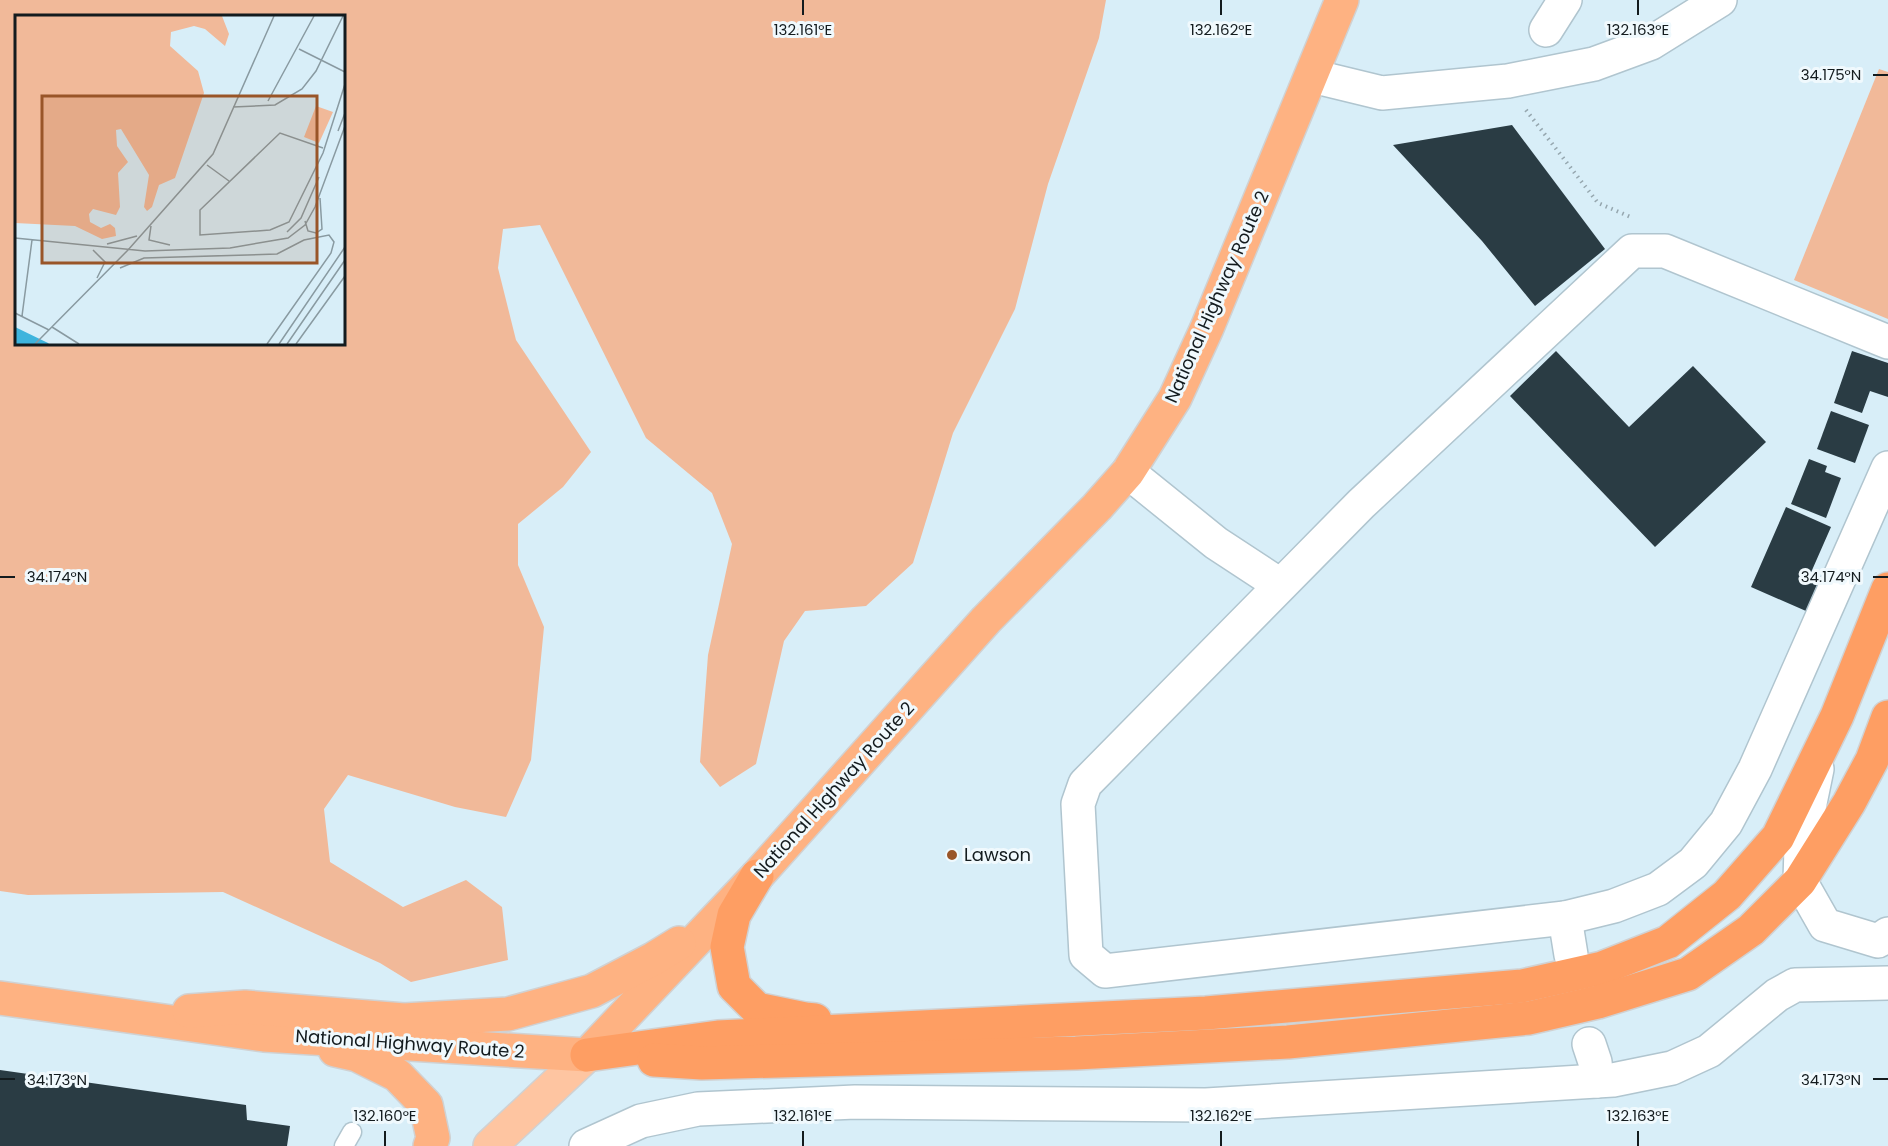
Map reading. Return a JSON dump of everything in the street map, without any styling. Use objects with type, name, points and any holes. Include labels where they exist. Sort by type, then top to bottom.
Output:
[{"type":"highway","name":"National Highway Route 2","points":[[0,998],[264,1035],[587,1055],[757,876],[986,620],[1097,507],[1128,472],[1175,398],[1203,338],[1342,0]]},
{"type":"highway","points":[[587,1055],[718,1037],[1206,1013],[1522,986],[1602,968],[1668,942],[1727,895],[1778,837],[1837,716],[1888,589]]},
{"type":"highway","points":[[587,1055],[702,1063],[1076,1053],[1288,1042],[1529,1018],[1598,1002],[1688,974],[1751,930],[1800,881],[1849,803],[1867,769],[1888,717]]},
{"type":"highway","points":[[757,876],[734,915],[728,947],[734,986],[757,1009],[805,1019],[991,1025]]},
{"type":"highway","points":[[121,1015],[245,1007],[404,1020],[508,1014],[592,990],[653,959],[714,921]]},
{"type":"highway","points":[[264,1035],[357,1055],[397,1075],[426,1105],[433,1138],[430,1146]]},
{"type":"main road","points":[[490,1146],[587,1055]]},
{"type":"street","points":[[1546,30],[1565,0]]},
{"type":"street","points":[[1312,76],[1382,93],[1508,81],[1594,64],[1651,43],[1720,0]]},
{"type":"street","points":[[1888,342],[1665,251],[1632,251],[1361,504],[1084,784],[1078,804],[1086,955],[1105,971],[1565,918],[1614,906],[1658,888],[1694,863],[1726,823],[1755,769],[1888,468]]},
{"type":"street","points":[[1128,472],[1216,543],[1280,585]]},
{"type":"street","points":[[1822,746],[1801,847],[1800,881],[1825,925],[1878,941],[1888,934]]},
{"type":"street","points":[[1565,918],[1571,955]]},
{"type":"street","points":[[586,1146],[641,1121],[698,1109],[855,1102],[1206,1105],[1613,1080],[1672,1068],[1709,1051],[1777,994],[1795,985],[1888,983]]},
{"type":"street","points":[[1589,1044],[1595,1062],[1597,1082]]},
{"type":"path","points":[[1526,110],[1598,203],[1637,220]]},
{"type":"shaded area","points":[[0,0],[1106,0],[1099,38],[1048,184],[1015,309],[953,433],[913,563],[866,606],[805,611],[784,641],[756,764],[720,787],[700,762],[708,655],[732,544],[712,493],[646,438],[540,225],[503,229],[498,268],[516,340],[591,452],[563,487],[518,524],[518,565],[544,627],[531,760],[506,817],[455,807],[348,775],[324,809],[330,862],[403,907],[466,880],[502,907],[508,960],[411,982],[380,963],[223,892],[28,895],[0,891]]},
{"type":"shaded area","points":[[1879,69],[1888,72],[1888,319],[1794,280]]},
{"type":"building","points":[[1512,125],[1605,249],[1535,306],[1482,241],[1393,145]]},
{"type":"building","points":[[1556,351],[1629,427],[1693,366],[1766,442],[1655,547],[1510,396]]},
{"type":"building","points":[[1852,351],[1888,363],[1888,397],[1870,391],[1862,413],[1834,403]]},
{"type":"building","points":[[1831,411],[1869,425],[1855,463],[1817,449]]},
{"type":"building","points":[[1809,459],[1827,466],[1825,472],[1841,478],[1826,518],[1791,504]]},
{"type":"building","points":[[1786,507],[1831,527],[1809,577],[1819,581],[1806,611],[1751,587]]},
{"type":"building","points":[[0,1070],[246,1105],[247,1120],[290,1126],[287,1146],[0,1146]]},
{"type":"place","name":"Lawson","points":[[952,855]]}]
